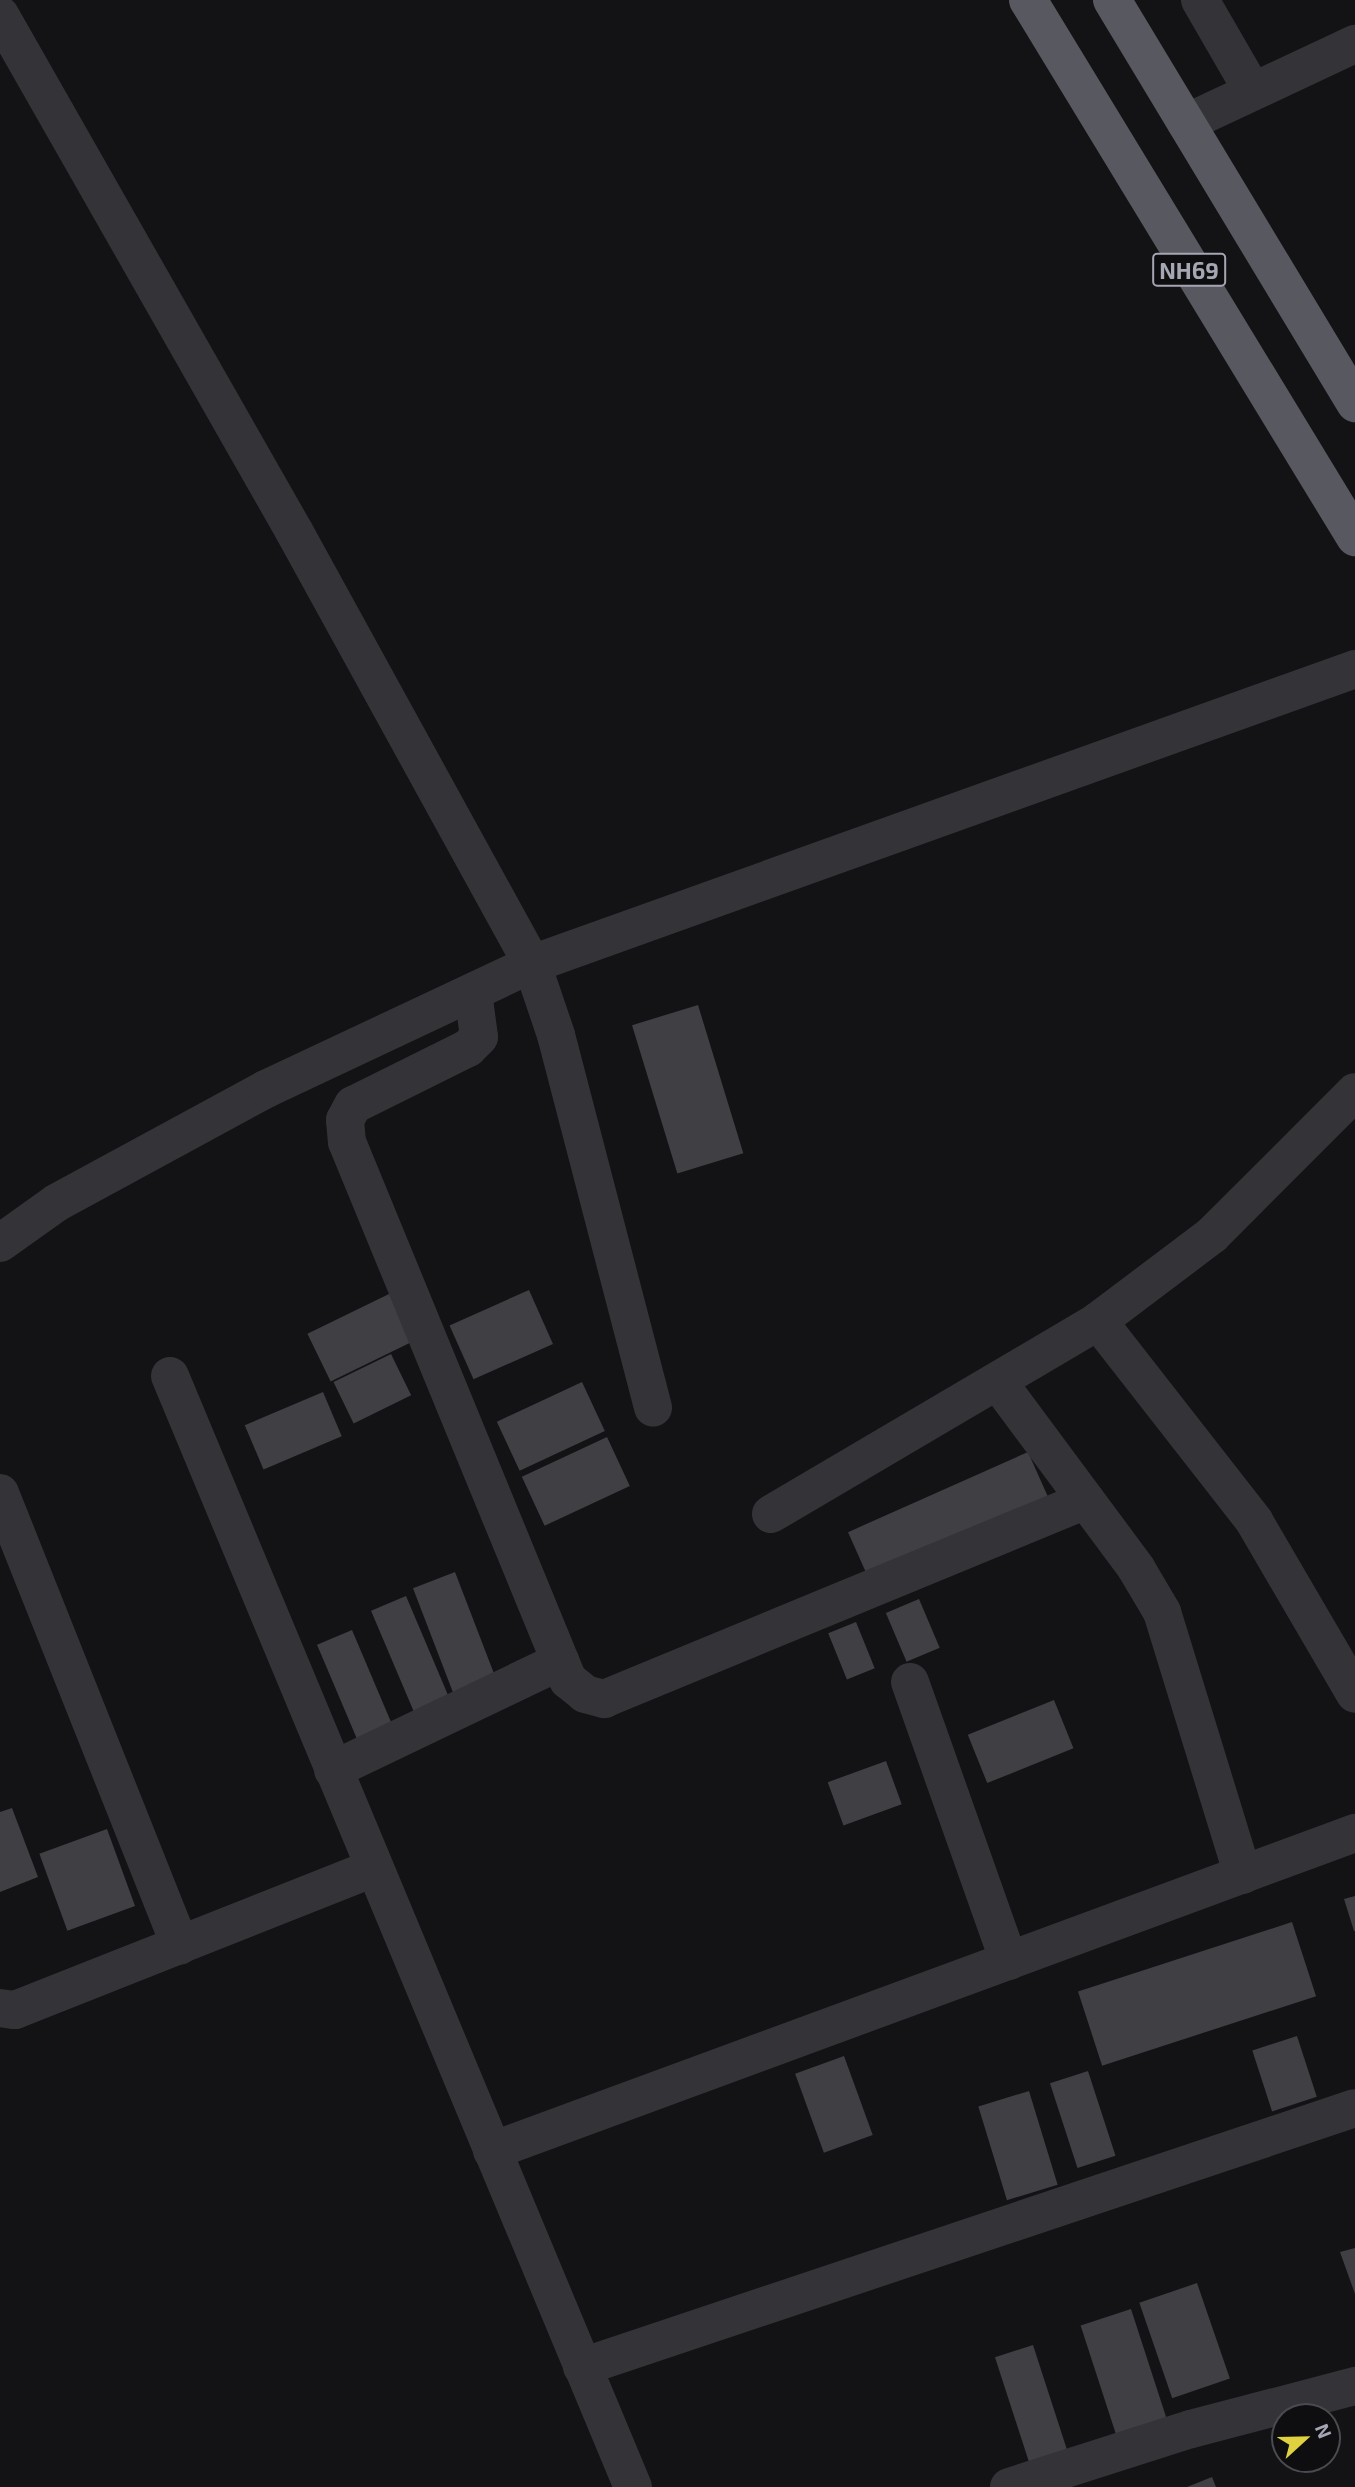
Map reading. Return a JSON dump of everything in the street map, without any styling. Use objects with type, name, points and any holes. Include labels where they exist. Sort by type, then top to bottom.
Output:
[{"type":"highway","name":"NH69","points":[[1028,0],[1355,537]]},
{"type":"highway","name":"NH69","points":[[1112,0],[1355,403]]},
{"type":"street","points":[[1200,0],[1252,90]]},
{"type":"street","points":[[0,15],[294,531],[531,964],[556,1035],[653,1408]]},
{"type":"street","points":[[1186,123],[1355,44]]},
{"type":"street","points":[[0,1243],[56,1203],[266,1089],[531,964],[1355,669]]},
{"type":"street","points":[[473,992],[479,1037],[468,1048],[353,1105],[345,1120],[347,1142],[568,1680],[586,1694],[604,1699],[1086,1500]]},
{"type":"street","points":[[771,1514],[1098,1321],[1212,1235],[1355,1092]]},
{"type":"street","points":[[1098,1321],[1254,1521],[1355,1694]]},
{"type":"street","points":[[170,1376],[633,2487]]},
{"type":"street","points":[[998,1382],[1136,1568],[1175,1640],[1243,1875]]},
{"type":"street","points":[[0,1493],[180,1945]]},
{"type":"street","points":[[333,1770],[560,1661]]},
{"type":"street","points":[[910,1682],[1009,1961]]},
{"type":"street","points":[[492,2151],[1355,1833]]},
{"type":"street","points":[[0,2008],[15,2010],[374,1868]]},
{"type":"street","points":[[582,2367],[1355,2108]]},
{"type":"street","points":[[1009,2487],[1191,2429],[1355,2386]]},
{"type":"building","points":[[698,1005],[743,1153],[677,1173],[632,1025]]},
{"type":"building","points":[[529,1290],[553,1344],[474,1379],[450,1325]]},
{"type":"building","points":[[391,1293],[414,1341],[331,1381],[307,1334]]},
{"type":"building","points":[[391,1354],[411,1395],[354,1423],[333,1382]]},
{"type":"building","points":[[582,1382],[605,1431],[520,1471],[497,1422]]},
{"type":"building","points":[[323,1392],[342,1436],[264,1469],[245,1425]]},
{"type":"building","points":[[607,1437],[630,1486],[545,1526],[522,1477]]},
{"type":"building","points":[[1028,1452],[1049,1499],[869,1579],[848,1532]]},
{"type":"building","points":[[455,1572],[495,1677],[453,1693],[413,1588]]},
{"type":"building","points":[[406,1596],[452,1704],[417,1719],[371,1611]]},
{"type":"building","points":[[919,1599],[940,1648],[907,1662],[886,1613]]},
{"type":"building","points":[[856,1622],[875,1668],[847,1680],[828,1633]]},
{"type":"building","points":[[352,1630],[398,1738],[363,1753],[317,1645]]},
{"type":"building","points":[[1054,1700],[1073,1748],[987,1783],[968,1735]]},
{"type":"building","points":[[886,1761],[902,1804],[843,1825],[828,1782]]},
{"type":"building","points":[[12,1808],[38,1877],[0,1892],[0,1812]]},
{"type":"building","points":[[107,1829],[135,1906],[67,1931],[39,1854]]},
{"type":"building","points":[[1355,1896],[1355,1931],[1354,1931],[1344,1899]]},
{"type":"building","points":[[1292,1922],[1316,1996],[1102,2066],[1078,1992]]},
{"type":"building","points":[[1297,2036],[1317,2097],[1272,2111],[1252,2051]]},
{"type":"building","points":[[844,2056],[873,2135],[824,2153],[795,2074]]},
{"type":"building","points":[[1088,2071],[1116,2156],[1077,2168],[1050,2083]]},
{"type":"building","points":[[1029,2091],[1058,2185],[1007,2200],[978,2106]]},
{"type":"building","points":[[1355,2248],[1355,2294],[1340,2252]]},
{"type":"building","points":[[1197,2283],[1230,2378],[1172,2398],[1139,2303]]},
{"type":"building","points":[[1131,2309],[1169,2425],[1118,2441],[1081,2325]]},
{"type":"building","points":[[1033,2345],[1069,2457],[1031,2470],[995,2357]]},
{"type":"building","points":[[1212,2477],[1216,2487],[1187,2487]]}]
